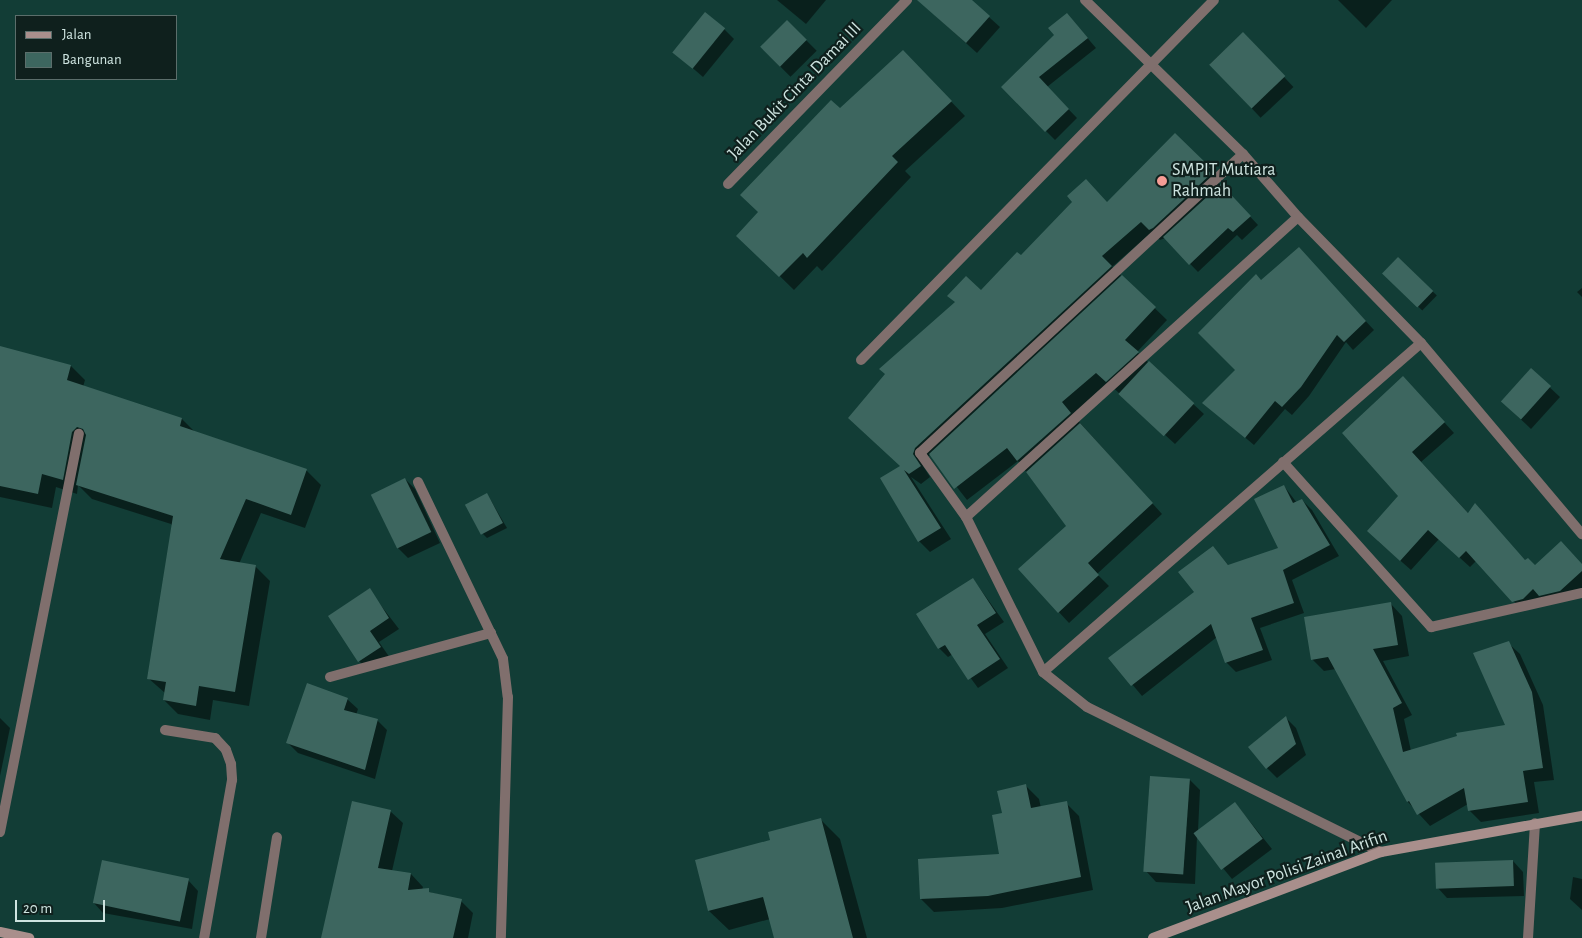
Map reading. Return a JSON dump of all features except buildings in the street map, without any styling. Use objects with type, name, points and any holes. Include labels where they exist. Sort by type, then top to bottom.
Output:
[{"type":"main road","name":"Jalan Mayor Polisi Zainal Arifin","points":[[1153,938],[1381,852],[1582,816]]},
{"type":"main road","points":[[0,932],[29,938]]},
{"type":"street","name":"Jalan Bukit Cinta Damai III","points":[[728,184],[907,0]]},
{"type":"street","points":[[1085,0],[1153,64],[1243,154],[1298,217],[1421,343],[1582,534]]},
{"type":"street","points":[[861,360],[1214,0]]},
{"type":"street","points":[[1243,154],[920,453],[966,517],[1043,672],[1087,707],[1381,852]]},
{"type":"street","points":[[966,517],[1298,217]]},
{"type":"street","points":[[1043,672],[1421,343]]},
{"type":"street","points":[[0,832],[79,434]]},
{"type":"street","points":[[1283,462],[1431,627],[1582,593]]},
{"type":"street","points":[[418,482],[503,659],[508,697],[501,938]]},
{"type":"street","points":[[330,678],[492,633]]},
{"type":"street","points":[[165,730],[215,738],[226,750],[231,764],[232,780],[204,938]]},
{"type":"street","points":[[1528,938],[1535,823]]},
{"type":"street","points":[[261,938],[277,837]]},
{"type":"place","name":"SMPIT Mutiara Rahmah","points":[[1162,181]]}]
